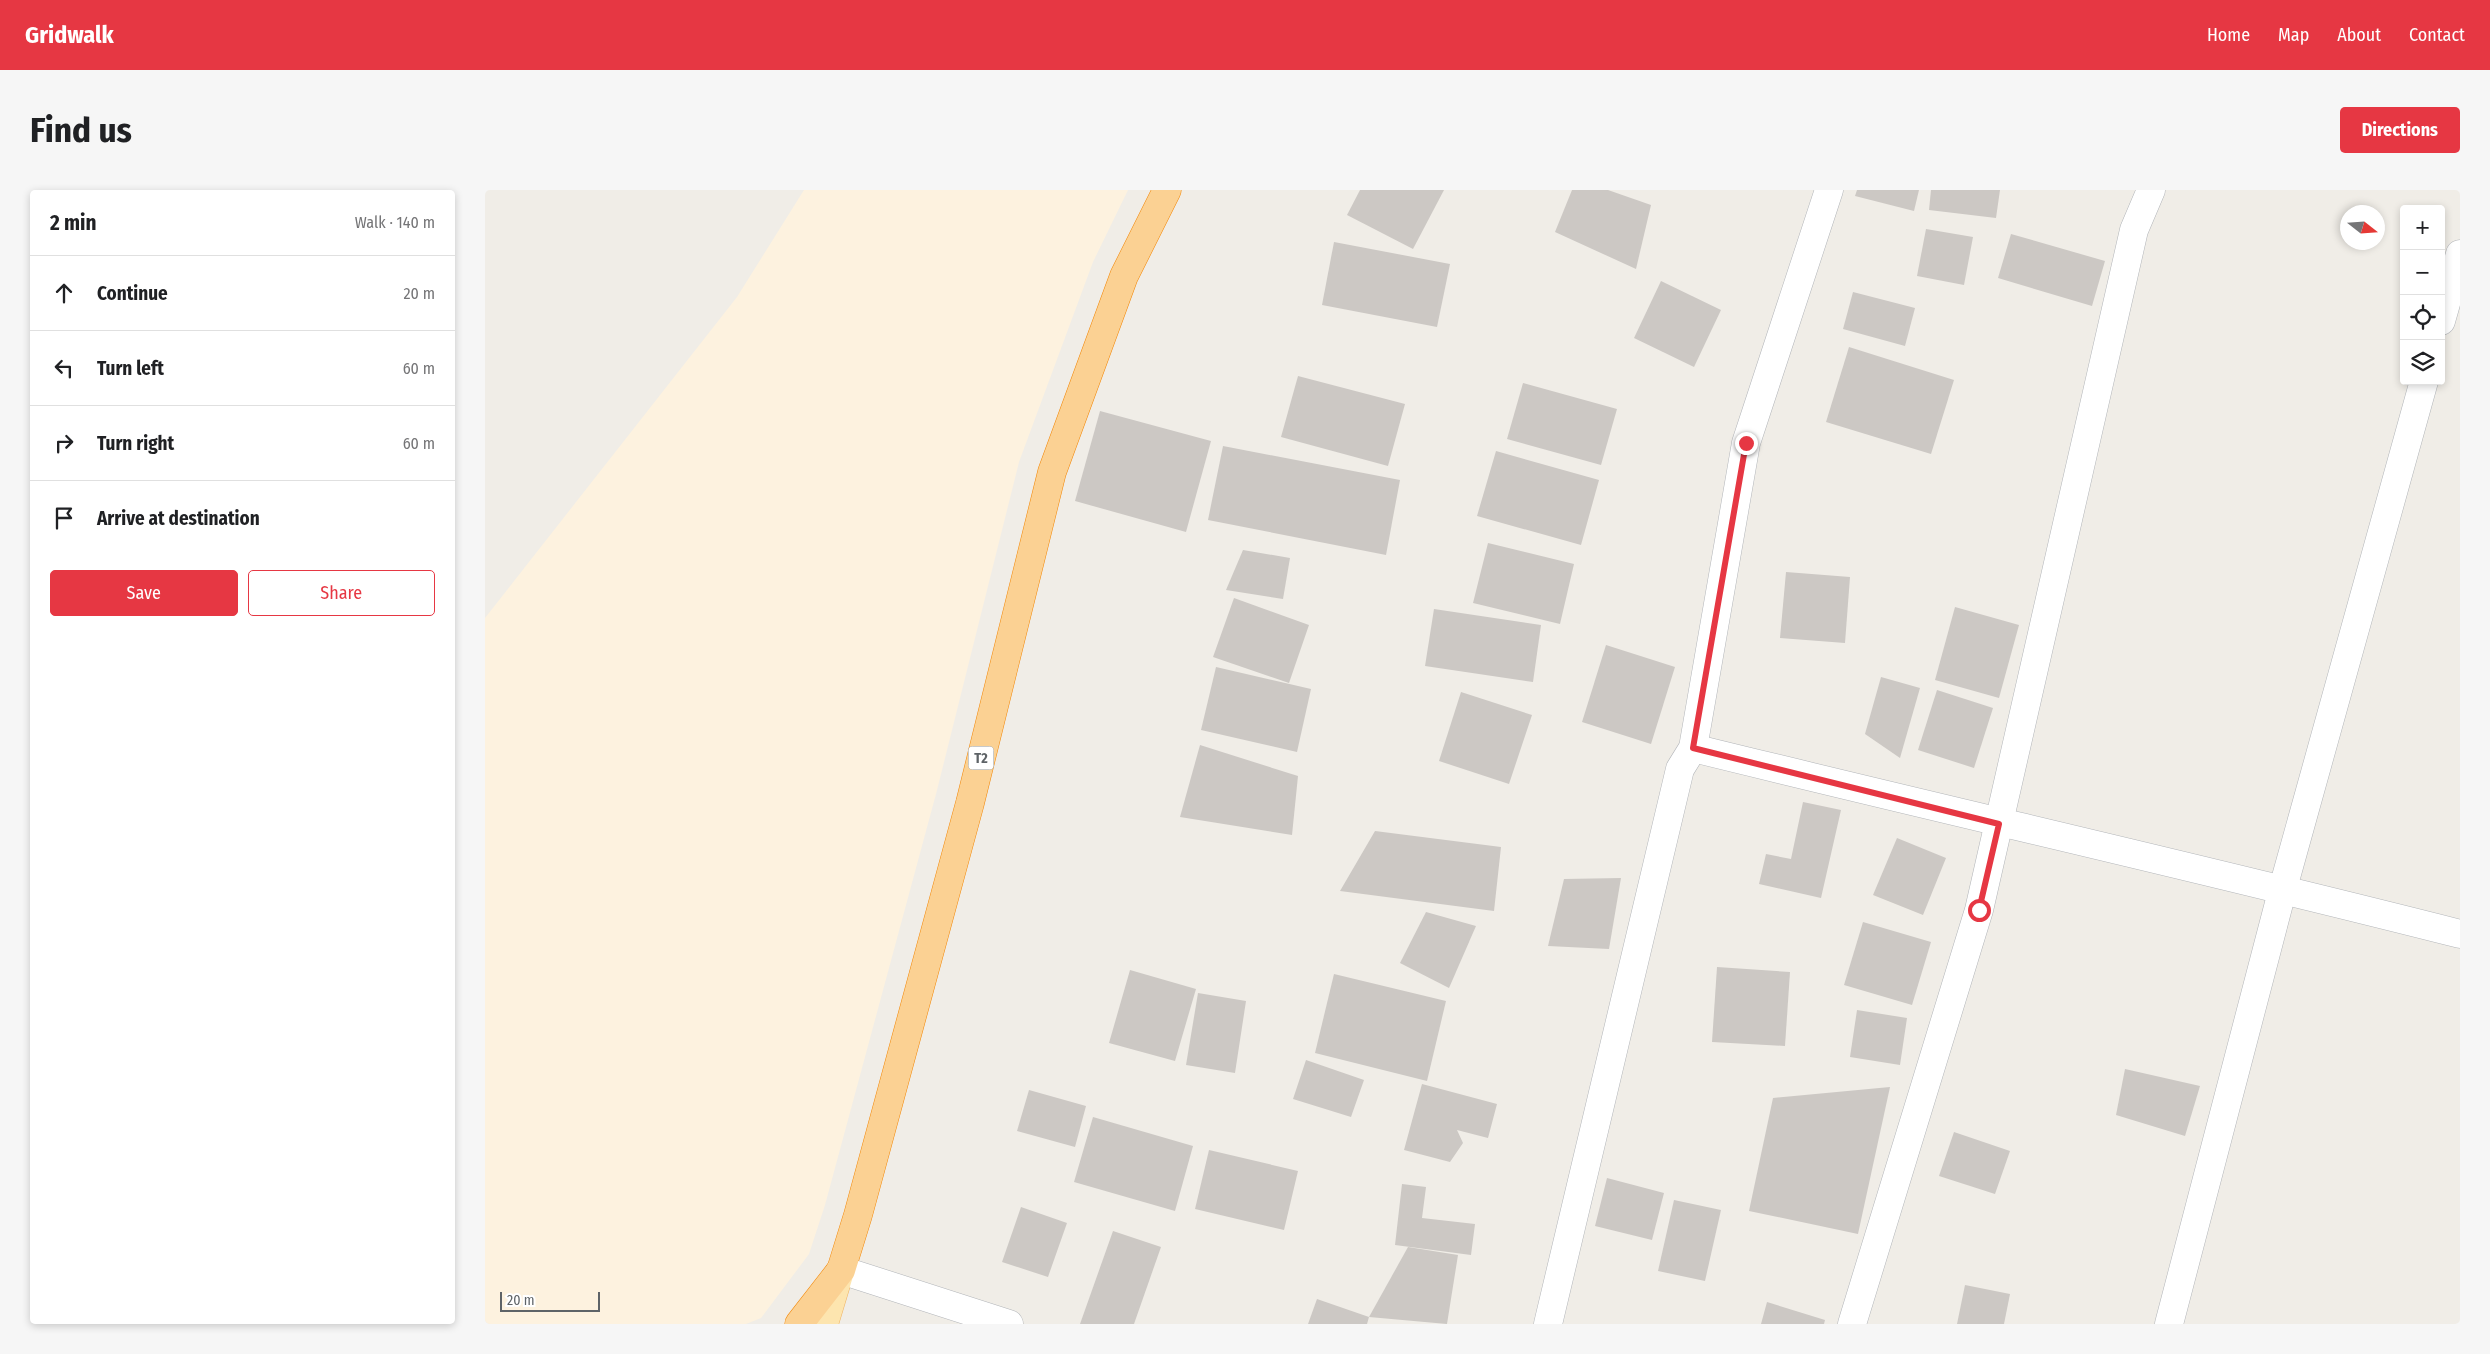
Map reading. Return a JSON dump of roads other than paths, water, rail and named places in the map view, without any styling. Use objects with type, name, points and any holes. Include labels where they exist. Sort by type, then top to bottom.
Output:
[{"type":"highway","name":"T2","points":[[799,1324],[841,1270],[858,1215],[967,813],[1053,472],[1125,276],[1167,190]]},
{"type":"main road","points":[[824,1324],[841,1270]]},
{"type":"street","points":[[1548,1324],[1680,769],[1693,748],[1746,443],[1829,190]]},
{"type":"street","points":[[1852,1324],[1979,910],[2134,230],[2151,190]]},
{"type":"street","points":[[2445,307],[2460,254]]},
{"type":"street","points":[[2169,1324],[2283,888],[2424,385]]},
{"type":"street","points":[[1693,748],[1999,824],[2283,888],[2460,934]]},
{"type":"street","points":[[841,1270],[1009,1324]]}]
